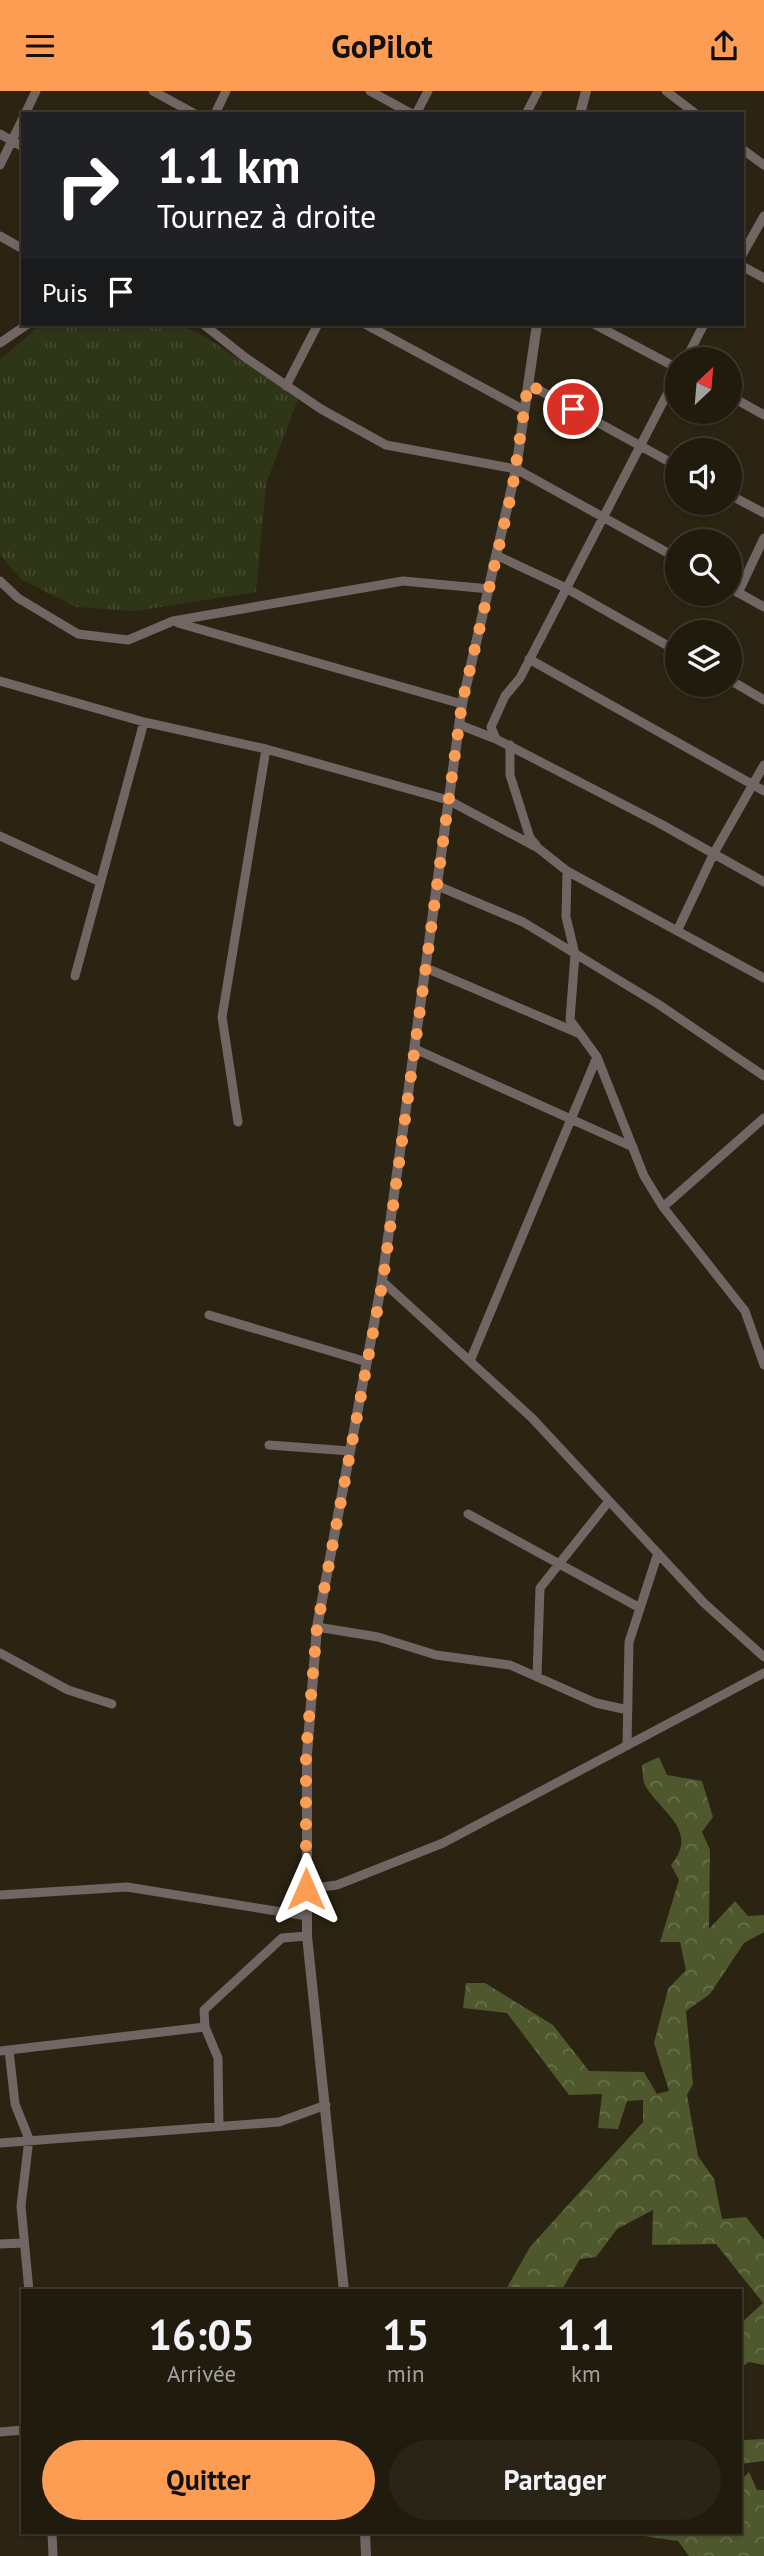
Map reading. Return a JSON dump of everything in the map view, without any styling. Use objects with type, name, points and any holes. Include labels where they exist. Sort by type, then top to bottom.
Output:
[{"type":"street","points":[[26,112],[36,91]]},
{"type":"street","points":[[153,91],[191,112]]},
{"type":"street","points":[[216,112],[226,91]]},
{"type":"street","points":[[370,91],[410,112]]},
{"type":"street","points":[[415,112],[428,91]]},
{"type":"street","points":[[527,112],[538,91]]},
{"type":"street","points":[[666,91],[693,112]]},
{"type":"street","points":[[580,112],[584,92]]},
{"type":"street","points":[[0,165],[21,122]]},
{"type":"street","points":[[0,134],[21,146]]},
{"type":"street","points":[[744,150],[764,165]]},
{"type":"street","points":[[744,251],[764,216]]},
{"type":"street","points":[[0,236],[21,248]]},
{"type":"street","points":[[744,267],[764,278]]},
{"type":"street","points":[[0,343],[25,326]]},
{"type":"street","points":[[206,326],[286,386],[386,445],[516,469],[665,551]]},
{"type":"street","points":[[286,386],[317,326]]},
{"type":"street","points":[[369,326],[524,409]]},
{"type":"street","points":[[344,2289],[307,1936],[306,1753],[317,1627],[383,1280],[462,703],[516,469],[537,326]]},
{"type":"street","points":[[598,326],[665,362]]},
{"type":"street","points":[[693,347],[704,326]]},
{"type":"street","points":[[528,384],[665,459]]},
{"type":"street","points":[[496,739],[491,727],[505,696],[520,678],[564,587],[665,399]]},
{"type":"street","points":[[742,403],[764,415]]},
{"type":"street","points":[[742,501],[764,513]]},
{"type":"street","points":[[742,576],[764,538]]},
{"type":"street","points":[[498,556],[564,587],[665,644]]},
{"type":"street","points":[[0,581],[18,598],[78,633],[128,641],[173,621],[403,581],[490,589]]},
{"type":"street","points":[[742,595],[764,607]]},
{"type":"street","points":[[173,621],[462,703]]},
{"type":"street","points":[[529,659],[764,791]]},
{"type":"street","points":[[0,681],[144,722],[266,749],[448,800],[538,848],[566,871],[678,929],[764,978]]},
{"type":"street","points":[[742,687],[764,700]]},
{"type":"street","points":[[75,976],[144,722]]},
{"type":"street","points":[[460,725],[510,744],[764,882]]},
{"type":"street","points":[[510,744],[510,775],[530,838],[538,848]]},
{"type":"street","points":[[238,1122],[222,1017],[266,749]]},
{"type":"street","points":[[678,929],[714,853],[764,765]]},
{"type":"street","points":[[0,837],[100,882]]},
{"type":"street","points":[[566,871],[566,917],[575,954],[570,1020],[597,1057],[644,1176],[663,1207],[745,1311],[764,1365]]},
{"type":"street","points":[[438,886],[523,922],[658,1004],[764,1076]]},
{"type":"street","points":[[426,968],[580,1034]]},
{"type":"street","points":[[415,1049],[633,1147]]},
{"type":"street","points":[[470,1361],[597,1057]]},
{"type":"street","points":[[663,1207],[764,1118]]},
{"type":"street","points":[[383,1280],[532,1418],[704,1602],[764,1657]]},
{"type":"street","points":[[209,1315],[367,1362]]},
{"type":"street","points":[[269,1445],[350,1451]]},
{"type":"street","points":[[537,1677],[540,1588],[610,1501]]},
{"type":"street","points":[[468,1514],[640,1608]]},
{"type":"street","points":[[627,1745],[629,1642],[658,1553]]},
{"type":"street","points":[[317,1627],[378,1637],[436,1655],[510,1665],[596,1703],[628,1710]]},
{"type":"street","points":[[0,1653],[68,1690],[113,1704]]},
{"type":"street","points":[[306,1889],[337,1885],[443,1843],[764,1673]]},
{"type":"street","points":[[0,1895],[127,1887],[307,1916]]},
{"type":"street","points":[[219,2126],[218,2058],[205,2027],[204,2010],[282,1938],[307,1936]]},
{"type":"street","points":[[29,2289],[21,2206],[29,2140],[15,2104],[5,2050],[205,2027]]},
{"type":"street","points":[[0,2143],[279,2122],[326,2105]]},
{"type":"street","points":[[0,2244],[24,2243]]},
{"type":"street","points":[[0,2432],[21,2430]]},
{"type":"street","points":[[52,2534],[53,2556]]},
{"type":"street","points":[[365,2534],[366,2556]]},
{"type":"green space","points":[[39,326],[183,326],[209,339],[298,399],[266,484],[256,592],[135,611],[76,607],[22,580],[0,555],[0,360]]},
{"type":"green space","points":[[659,1757],[667,1775],[702,1781],[713,1817],[702,1832],[710,1850],[709,1929],[735,1901],[748,1916],[764,1915],[764,1932],[744,1943],[710,1994],[686,2011],[693,2084],[687,2095],[698,2156],[714,2179],[722,2219],[746,2217],[764,2240],[764,2365],[749,2362],[742,2366],[742,2322],[763,2303],[716,2244],[652,2245],[653,2210],[617,2229],[596,2257],[580,2259],[562,2289],[506,2289],[530,2247],[643,2122],[643,2100],[627,2101],[618,2129],[598,2128],[602,2094],[569,2095],[507,2013],[463,2008],[466,1983],[485,1983],[553,2025],[589,2071],[644,2072],[657,2094],[669,2091],[654,2043],[668,1989],[686,1970],[680,1942],[660,1942],[679,1880],[671,1865],[679,1853],[681,1842],[675,1823],[646,1787],[642,1765]]},
{"type":"green space","points":[[764,2439],[764,2461],[742,2464],[742,2443],[745,2440]]},
{"type":"green space","points":[[749,2472],[757,2490],[764,2490],[764,2556],[689,2556],[678,2541],[644,2536],[742,2534],[742,2479]]},
{"type":"route","points":[[306,1889],[306,1753],[317,1627],[383,1280],[462,703],[512,491],[528,384],[573,409]]}]
